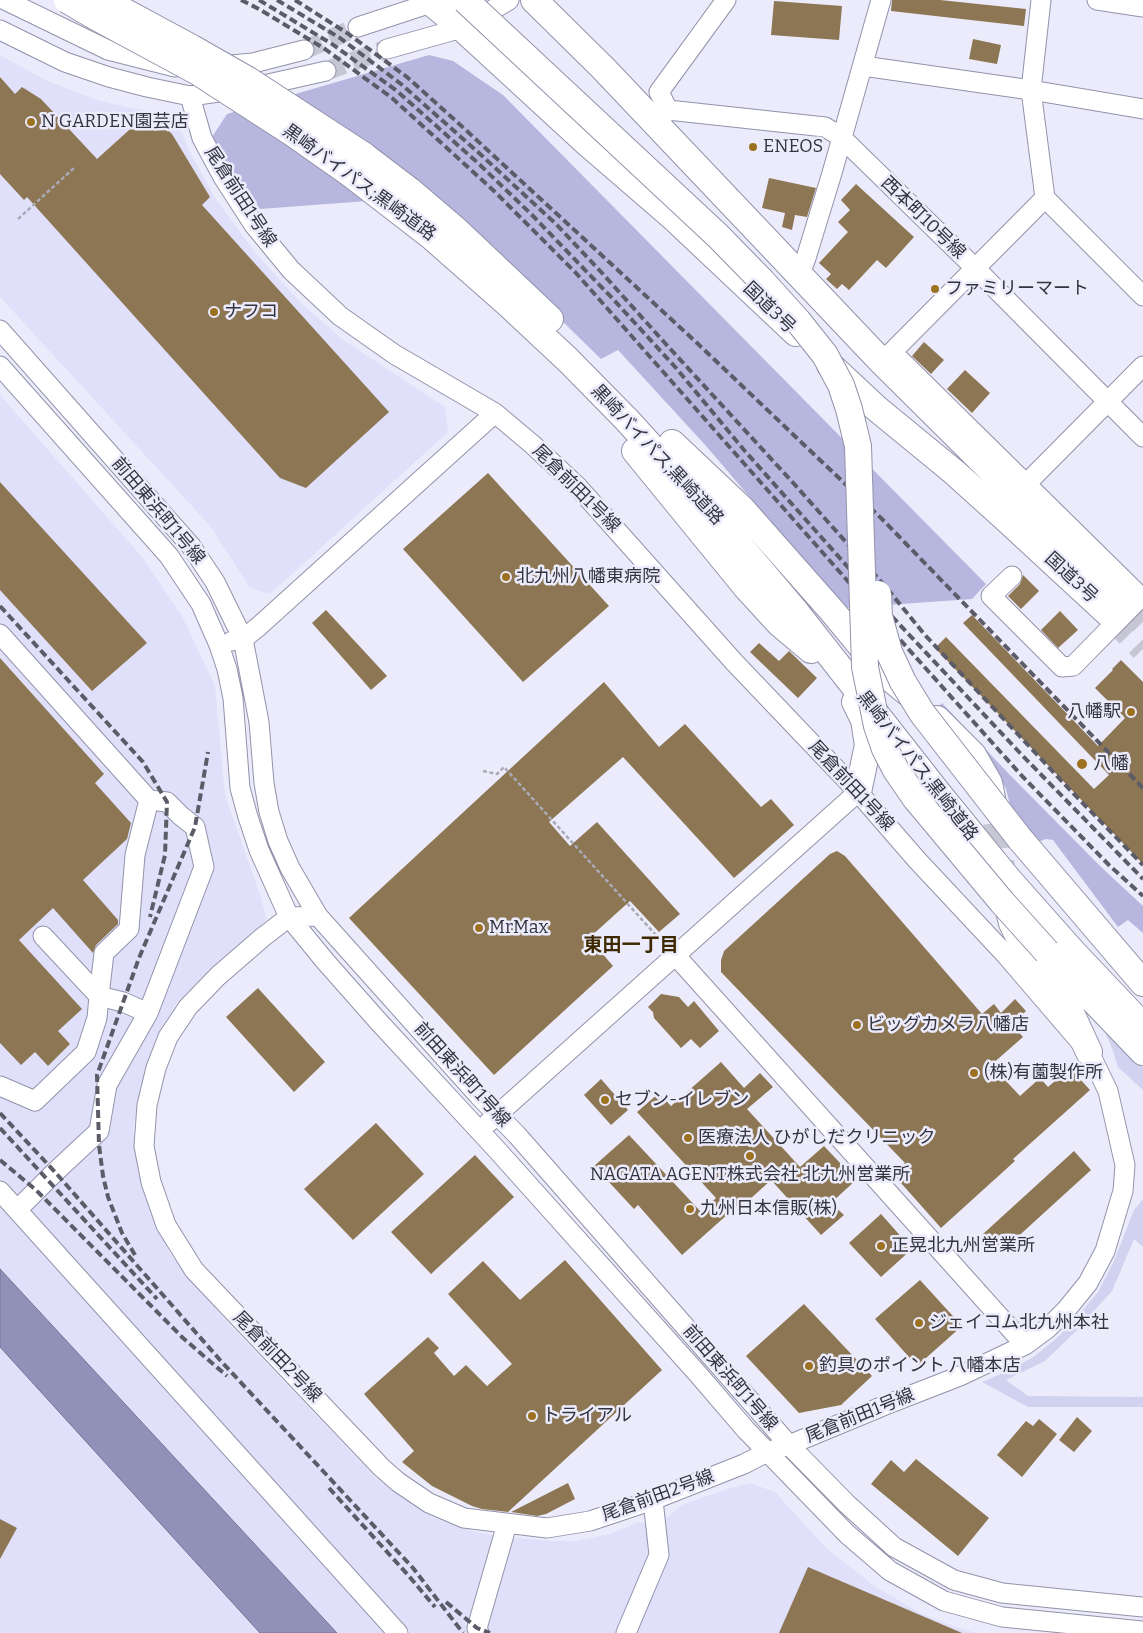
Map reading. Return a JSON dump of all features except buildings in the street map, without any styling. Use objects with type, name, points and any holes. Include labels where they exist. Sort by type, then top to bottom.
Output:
[{"type":"highway","name":"黒崎バイパス;黒崎道路","points":[[67,0],[198,72],[294,134],[409,190],[457,231],[515,285],[672,443],[778,568],[1019,868],[1081,938],[1143,1003]]},
{"type":"highway","name":"黒崎バイパス;黒崎道路","points":[[103,0],[248,80],[356,163],[432,236],[507,303],[621,413],[701,500],[796,612],[938,793],[1010,880],[1072,951],[1143,1026]]},
{"type":"highway","points":[[466,0],[718,236],[798,321],[825,355],[841,385],[849,408],[858,446],[866,667],[877,726],[885,749],[896,770],[916,799],[996,896],[1143,1052]]},
{"type":"highway","points":[[484,0],[727,227],[770,272],[834,345],[850,376],[865,416],[872,463],[879,616],[889,652],[903,682],[922,713],[1020,839],[1143,983]]},
{"type":"highway","name":"国道3号","points":[[438,1],[462,28],[586,143],[676,219],[876,408],[1118,610],[887,357],[800,274],[661,117],[604,68],[534,0]]},
{"type":"highway","points":[[507,303],[583,388],[746,587],[778,623],[807,646],[831,670],[852,695],[864,720],[868,745],[858,792]]},
{"type":"highway","points":[[672,443],[743,510],[891,678],[948,729],[973,755],[989,783],[996,822]]},
{"type":"highway","points":[[1006,900],[1012,923],[1026,952],[1066,1002],[1089,1052]]},
{"type":"street","points":[[5,0],[108,50],[186,69],[252,63],[304,50]]},
{"type":"street","points":[[387,49],[462,28],[509,0]]},
{"type":"street","points":[[661,117],[659,92],[726,0]]},
{"type":"street","points":[[800,274],[882,0]]},
{"type":"street","points":[[1041,0],[1031,90],[1045,198],[1143,296]]},
{"type":"street","points":[[1097,0],[1143,8]]},
{"type":"street","points":[[358,27],[438,1]]},
{"type":"street","points":[[0,30],[65,62],[128,82],[190,96],[255,87],[326,71]]},
{"type":"street","points":[[862,66],[1143,107]]},
{"type":"street","name":"尾倉前田1号線","points":[[190,96],[202,138],[223,177],[254,224],[291,270],[340,316],[394,354],[495,413],[578,487],[734,662],[858,792],[917,860],[1005,954],[1089,1052],[1108,1091],[1134,1164],[1123,1191],[1105,1252],[1088,1283],[1066,1310],[1048,1328],[1025,1345],[960,1376],[789,1445],[767,1452]]},
{"type":"street","name":"西本町10号線","points":[[661,117],[825,127],[841,138],[976,269],[1143,437]]},
{"type":"street","points":[[1012,576],[991,596],[1062,667],[1073,666],[1141,597],[1027,483],[887,357],[1045,198]]},
{"type":"street","name":"前田東浜町1号線","points":[[0,330],[191,546],[215,582],[243,638],[259,722],[264,784],[278,841],[290,868],[318,916],[517,1135],[789,1445],[847,1504],[894,1547],[954,1580],[1002,1593],[1143,1608]]},
{"type":"street","name":"前田東浜町1号線","points":[[0,366],[169,556],[201,604],[227,669],[233,698],[240,788],[248,818],[259,850],[289,917],[331,968],[767,1452],[847,1534],[890,1571],[944,1601],[1002,1617],[1143,1631]]},
{"type":"street","points":[[1027,483],[1143,366]]},
{"type":"street","points":[[219,645],[243,638],[258,627],[495,413]]},
{"type":"street","points":[[0,634],[149,800],[167,802],[195,827],[204,867],[148,1013],[107,1084],[99,1131],[17,1210]]},
{"type":"street","points":[[479,1132],[858,792]]},
{"type":"street","points":[[0,1086],[35,1101],[86,1052],[96,1018],[104,953],[129,929],[135,855],[149,800]]},
{"type":"street","points":[[289,917],[318,916]]},
{"type":"street","name":"尾倉前田2号線","points":[[289,917],[218,976],[188,1006],[168,1037],[156,1068],[147,1105],[144,1146],[151,1182],[166,1225],[194,1270],[381,1467],[398,1482],[438,1507],[464,1518],[547,1528],[590,1521],[653,1500],[744,1464],[767,1452]]},
{"type":"street","points":[[43,936],[99,996],[123,1002],[148,1013]]},
{"type":"street","points":[[676,956],[1025,1345]]},
{"type":"street","points":[[0,1191],[398,1633]]},
{"type":"street","points":[[626,1633],[659,1555],[653,1500]]},
{"type":"street","points":[[479,1633],[477,1628],[507,1524]]},
{"type":"path","points":[[18,218],[74,168]]},
{"type":"path","points":[[483,771],[497,774],[504,767],[676,956]]},
{"type":"shaded area","points":[[0,55],[45,80],[97,100],[176,118],[190,152],[215,198],[254,251],[301,303],[343,340],[445,407],[448,432],[270,594],[250,588],[211,527],[0,297]]},
{"type":"shaded area","points":[[429,55],[453,61],[503,95],[986,584],[972,599],[844,608],[707,447],[618,350],[601,359],[434,196],[260,209],[212,137],[227,114]]},
{"type":"shaded area","points":[[0,395],[143,558],[182,616],[215,686],[225,795],[267,920],[209,970],[176,1004],[156,1038],[143,1080],[133,1129],[141,1185],[169,1253],[227,1322],[375,1477],[432,1517],[475,1532],[503,1537],[577,1541],[610,1534],[639,1522],[646,1524],[669,1516],[682,1505],[750,1483],[775,1492],[826,1548],[874,1586],[922,1614],[977,1633],[0,1633]]},
{"type":"shaded area","points":[[942,703],[1100,866],[1143,906],[1143,933],[1128,920],[1118,927],[1053,840],[1046,839],[1038,842],[1011,809],[1006,789],[991,760],[937,708]]},
{"type":"shaded area","points":[[1104,1030],[1143,1067],[1143,1090],[1118,1067]]},
{"type":"shaded area","points":[[1143,1199],[1143,1247],[1134,1239],[1112,1291],[1073,1334],[1045,1361],[1006,1380],[1028,1396],[1143,1397],[1143,1407],[1028,1407],[982,1382],[1012,1369],[1035,1356],[1058,1337],[1078,1316],[1098,1292],[1114,1261],[1134,1210]]},
{"type":"shaded area","points":[[0,1269],[337,1633],[260,1633],[0,1347]]},
{"type":"tunnel","points":[[304,50],[358,27]]},
{"type":"tunnel","points":[[326,71],[387,49]]},
{"type":"tunnel","points":[[1126,604],[1143,622]]},
{"type":"tunnel","points":[[1111,616],[1143,649]]},
{"type":"tunnel","points":[[996,823],[1004,884]]},
{"type":"railway","points":[[241,0],[325,49],[392,98],[493,190],[576,273],[1022,776],[1109,865],[1143,896]]},
{"type":"railway","points":[[259,0],[332,44],[397,91],[479,164],[532,215],[676,368],[744,450],[885,609],[1020,753],[1143,879]]},
{"type":"railway","points":[[277,0],[340,38],[401,84],[556,224],[796,486],[885,586],[925,635],[1143,865]]},
{"type":"railway","points":[[295,0],[347,33],[407,77],[697,343],[882,519],[1143,788]]},
{"type":"railway","points":[[0,606],[143,762],[167,802],[165,855],[150,917]]},
{"type":"railway","points":[[135,1255],[122,1233],[108,1197],[103,1176],[99,1145],[97,1075],[139,958],[195,827],[208,752]]},
{"type":"railway","points":[[0,1113],[55,1172],[220,1360],[413,1568],[463,1633]]},
{"type":"railway","points":[[0,1128],[157,1299]]},
{"type":"railway","points":[[0,1160],[36,1190],[183,1338],[227,1376]]},
{"type":"railway","points":[[329,1488],[435,1607]]},
{"type":"railway","points":[[446,1602],[477,1628],[490,1633]]},
{"type":"place","name":"N GARDEN園芸店","points":[[31,122]]},
{"type":"place","name":"ENEOS","points":[[753,147]]},
{"type":"place","name":"ファミリーマート","points":[[935,289]]},
{"type":"place","name":"ナフコ","points":[[214,312]]},
{"type":"place","name":"北九州八幡東病院","points":[[506,577]]},
{"type":"place","name":"八幡駅","points":[[1131,712]]},
{"type":"place","name":"八幡","points":[[1082,764]]},
{"type":"place","name":"MrMax","points":[[479,928]]},
{"type":"place","name":"ビッグカメラ八幡店","points":[[857,1025]]},
{"type":"place","name":"(株)有薗製作所","points":[[974,1073]]},
{"type":"place","name":"セブン-イレブン","points":[[605,1100]]},
{"type":"place","name":"医療法人 ひがしだクリニック","points":[[688,1138]]},
{"type":"place","name":"NAGATA AGENT株式会社 北九州営業所","points":[[750,1156]]},
{"type":"place","name":"九州日本信販(株)","points":[[690,1209]]},
{"type":"place","name":"正晃北九州営業所","points":[[881,1246]]},
{"type":"place","name":"ジェイコム北九州本社","points":[[919,1323]]},
{"type":"place","name":"釣具のポイント 八幡本店","points":[[809,1366]]},
{"type":"place","name":"トライアル","points":[[532,1416]]},
{"type":"district","name":"東田一丁目","points":[[631,946]]}]
